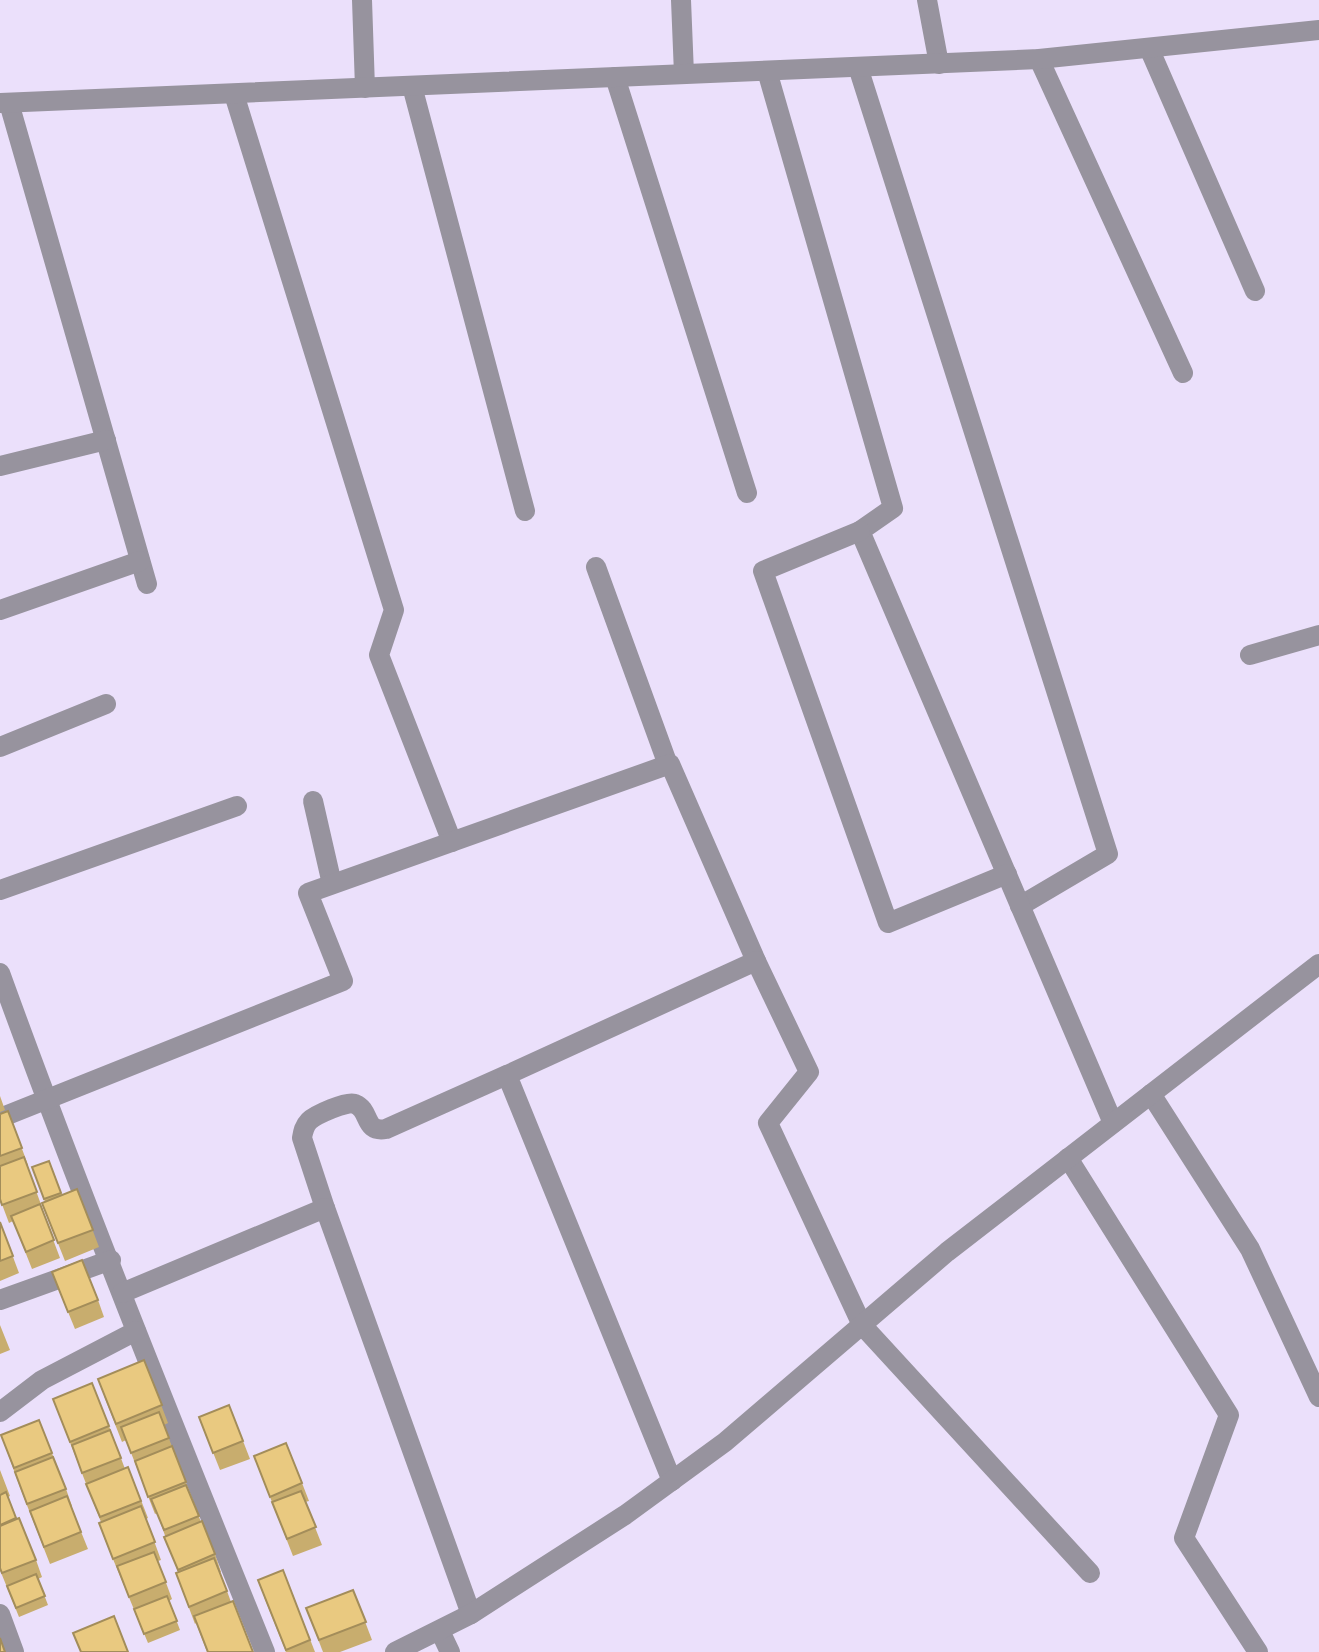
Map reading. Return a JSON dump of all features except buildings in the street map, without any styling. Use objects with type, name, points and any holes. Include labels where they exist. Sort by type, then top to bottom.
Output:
[{"type":"street","points":[[362,0],[365,88]]},
{"type":"street","points":[[681,0],[684,74]]},
{"type":"street","points":[[927,0],[939,64]]},
{"type":"street","points":[[147,584],[4,103],[1039,59],[1319,30]]},
{"type":"street","points":[[1149,48],[1255,291]]},
{"type":"street","points":[[1039,59],[1183,373]]},
{"type":"street","points":[[858,67],[1108,854],[1020,906]]},
{"type":"street","points":[[767,71],[893,508],[860,531],[763,571],[888,923],[1007,874]]},
{"type":"street","points":[[615,77],[747,493]]},
{"type":"street","points":[[412,86],[525,511]]},
{"type":"street","points":[[234,94],[394,610],[379,655],[452,842]]},
{"type":"street","points":[[0,466],[106,440]]},
{"type":"street","points":[[860,531],[1113,1123]]},
{"type":"street","points":[[0,610],[140,561]]},
{"type":"street","points":[[596,567],[668,765],[809,1072],[768,1123],[862,1325],[1090,1573]]},
{"type":"street","points":[[1250,655],[1319,635]]},
{"type":"street","points":[[0,747],[106,704]]},
{"type":"street","points":[[0,1118],[343,981],[308,893],[668,765]]},
{"type":"street","points":[[313,801],[332,884]]},
{"type":"street","points":[[0,890],[237,806]]},
{"type":"street","points":[[471,1614],[325,1208],[302,1138],[304,1128],[310,1120],[346,1103],[354,1103],[360,1106],[371,1127],[386,1129],[756,961]]},
{"type":"street","points":[[395,1652],[471,1614],[625,1515],[725,1442],[947,1252],[1319,964]]},
{"type":"street","points":[[0,973],[136,1331],[265,1652]]},
{"type":"street","points":[[507,1075],[672,1481]]},
{"type":"street","points":[[1151,1094],[1250,1249],[1319,1397]]},
{"type":"street","points":[[1068,1158],[1229,1415],[1184,1538],[1258,1652]]},
{"type":"street","points":[[122,1293],[325,1208]]},
{"type":"street","points":[[0,1300],[111,1260]]},
{"type":"street","points":[[0,1412],[42,1380],[136,1331]]},
{"type":"street","points":[[0,1614],[14,1652]]},
{"type":"street","points":[[440,1631],[450,1652]]}]
